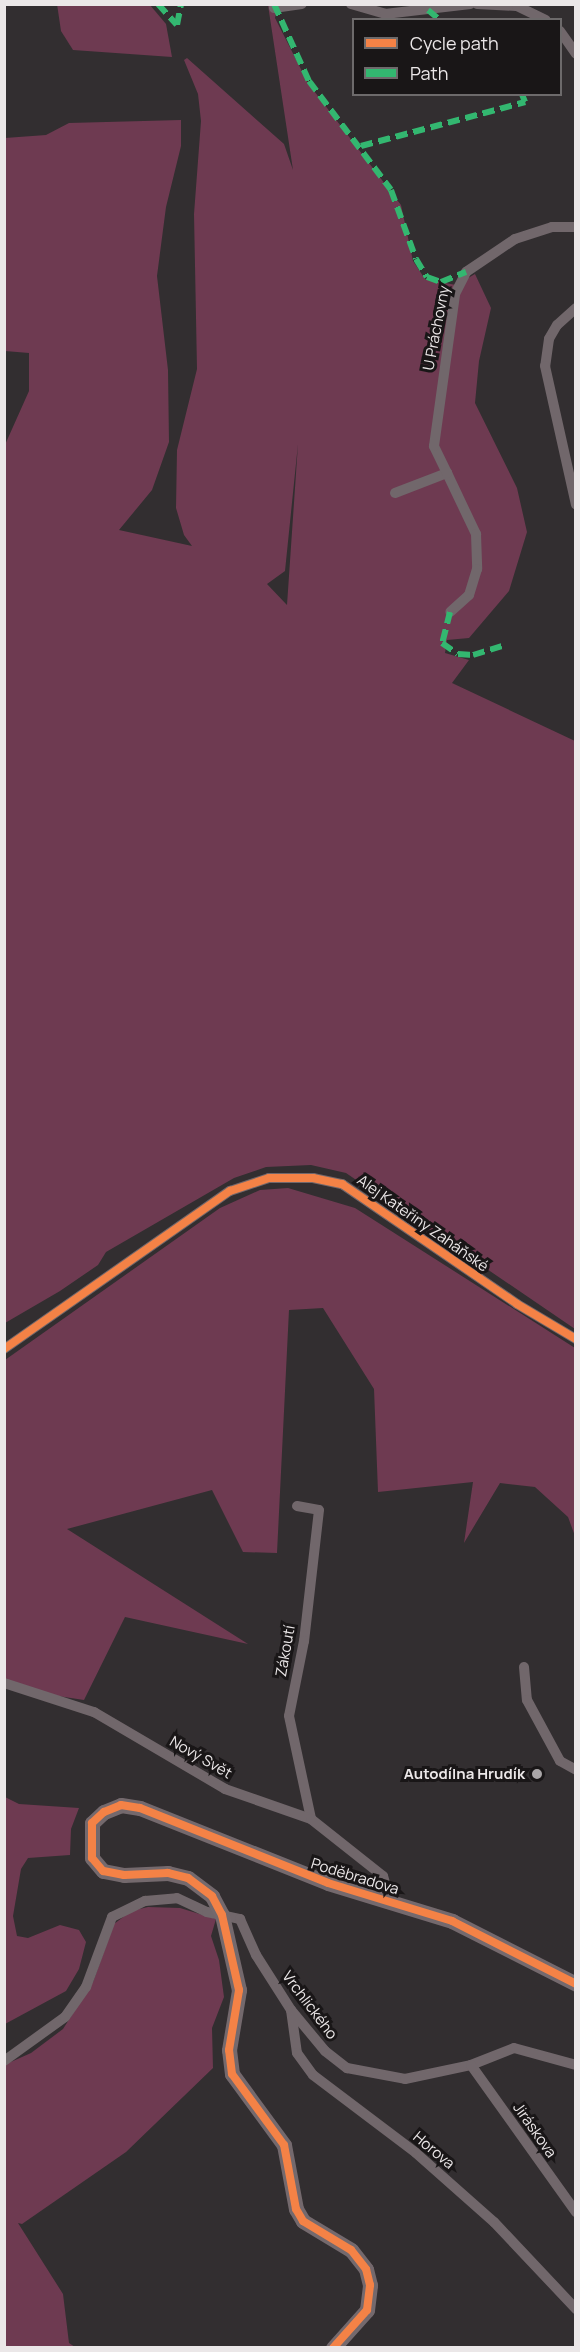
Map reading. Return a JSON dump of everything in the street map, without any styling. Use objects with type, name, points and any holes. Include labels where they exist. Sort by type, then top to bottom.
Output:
[{"type":"street","points":[[274,8],[302,4]]},
{"type":"street","points":[[351,4],[385,14],[470,4]]},
{"type":"street","points":[[477,4],[517,6],[542,18]]},
{"type":"street","points":[[562,33],[576,54]]},
{"type":"street","name":"U Práchovny","points":[[450,612],[469,596],[477,569],[476,534],[434,446],[457,287],[466,272],[515,239],[552,227],[576,227]]},
{"type":"street","points":[[576,308],[557,325],[549,339],[545,366],[576,505]]},
{"type":"street","points":[[395,493],[447,473]]},
{"type":"street","name":"Alej Kateřiny Zaháňské","points":[[4,1349],[230,1191],[269,1178],[313,1178],[342,1184],[517,1304],[576,1339]]},
{"type":"street","name":"Zákoutí","points":[[297,1506],[319,1510],[304,1641],[289,1716],[311,1819]]},
{"type":"street","points":[[524,1667],[527,1700],[560,1761],[576,1770]]},
{"type":"street","name":"Nový Svět","points":[[4,1683],[94,1712],[225,1789],[311,1819],[382,1876],[390,1901]]},
{"type":"street","name":"Poděbradova","points":[[222,1915],[212,1896],[188,1878],[168,1873],[124,1875],[103,1871],[92,1858],[92,1823],[104,1812],[121,1805],[140,1808],[328,1883],[452,1921],[576,1984]]},
{"type":"street","name":"Vrchlického","points":[[4,2061],[65,2017],[86,1987],[104,1931],[121,1911],[145,1901],[177,1898],[240,1920],[255,1955],[291,2010],[325,2051],[347,2068],[405,2079],[471,2065],[514,2048],[576,2065]]},
{"type":"street","points":[[222,1915],[239,1990],[229,2050],[232,2074],[284,2145],[296,2209],[303,2221],[351,2250],[366,2269],[370,2285],[367,2310],[333,2348]]},
{"type":"street","name":"Horova","points":[[291,2010],[297,2053],[313,2075],[416,2153],[494,2222],[576,2309]]},
{"type":"street","name":"Jiráskova","points":[[471,2065],[576,2212]]},
{"type":"shaded area","points":[[57,4],[150,5],[166,24],[172,57],[73,50],[61,31]]},
{"type":"shaded area","points":[[268,5],[278,5],[275,18],[308,83],[401,205],[413,261],[425,279],[456,285],[475,274],[491,308],[479,361],[475,403],[517,488],[527,532],[509,591],[469,638],[447,640],[445,653],[469,660],[452,683],[575,741],[575,1329],[346,1173],[311,1165],[266,1167],[234,1178],[106,1252],[98,1265],[60,1291],[5,1323],[4,447],[29,391],[29,353],[5,351],[5,138],[46,135],[69,123],[181,120],[181,146],[166,207],[157,276],[168,370],[169,442],[152,490],[119,530],[192,546],[184,535],[176,508],[177,450],[197,369],[194,214],[201,121],[198,94],[184,60],[187,58],[284,144],[293,170]],"holes":[[[298,444],[287,605],[267,584],[285,571]]]},
{"type":"shaded area","points":[[288,1188],[355,1208],[575,1348],[575,1536],[568,1517],[535,1487],[500,1483],[464,1543],[473,1482],[378,1492],[374,1389],[323,1308],[289,1310],[277,1553],[243,1552],[212,1490],[67,1529],[248,1644],[125,1617],[84,1700],[5,1688],[5,1360],[220,1208],[260,1190]]},
{"type":"shaded area","points":[[5,1797],[19,1804],[79,1808],[71,1829],[70,1855],[28,1858],[21,1869],[13,1916],[17,1936],[28,1938],[60,1925],[79,1930],[86,1942],[79,1969],[66,1991],[5,2024]]},
{"type":"shaded area","points":[[148,1907],[180,1908],[216,1919],[211,1936],[219,1960],[224,1997],[212,2028],[213,2068],[126,2152],[22,2224],[18,2223],[63,2294],[69,2343],[75,2347],[5,2347],[4,2065],[31,2053],[63,2029],[93,1982],[114,1924],[131,1911]]},
{"type":"marked path","points":[[158,4],[177,25],[181,4]]},
{"type":"marked path","points":[[274,4],[309,81],[391,190],[416,259],[427,277],[441,282],[466,272]]},
{"type":"marked path","points":[[428,10],[438,18]]},
{"type":"marked path","points":[[361,146],[525,102],[523,96]]},
{"type":"marked path","points":[[450,612],[442,643],[458,654],[473,655],[502,646]]},
{"type":"cycle path","points":[[4,1349],[230,1191],[269,1178],[313,1178],[342,1184],[517,1304],[576,1339]]},
{"type":"cycle path","points":[[333,2348],[367,2310],[370,2285],[366,2269],[351,2250],[303,2221],[296,2209],[284,2145],[232,2074],[229,2050],[239,1990],[222,1915],[212,1896],[188,1878],[168,1873],[124,1875],[103,1871],[92,1858],[92,1823],[104,1812],[121,1805],[140,1808],[328,1883],[452,1921],[576,1984]]},
{"type":"place","name":"Autodílna Hrudík","points":[[537,1774]]}]
